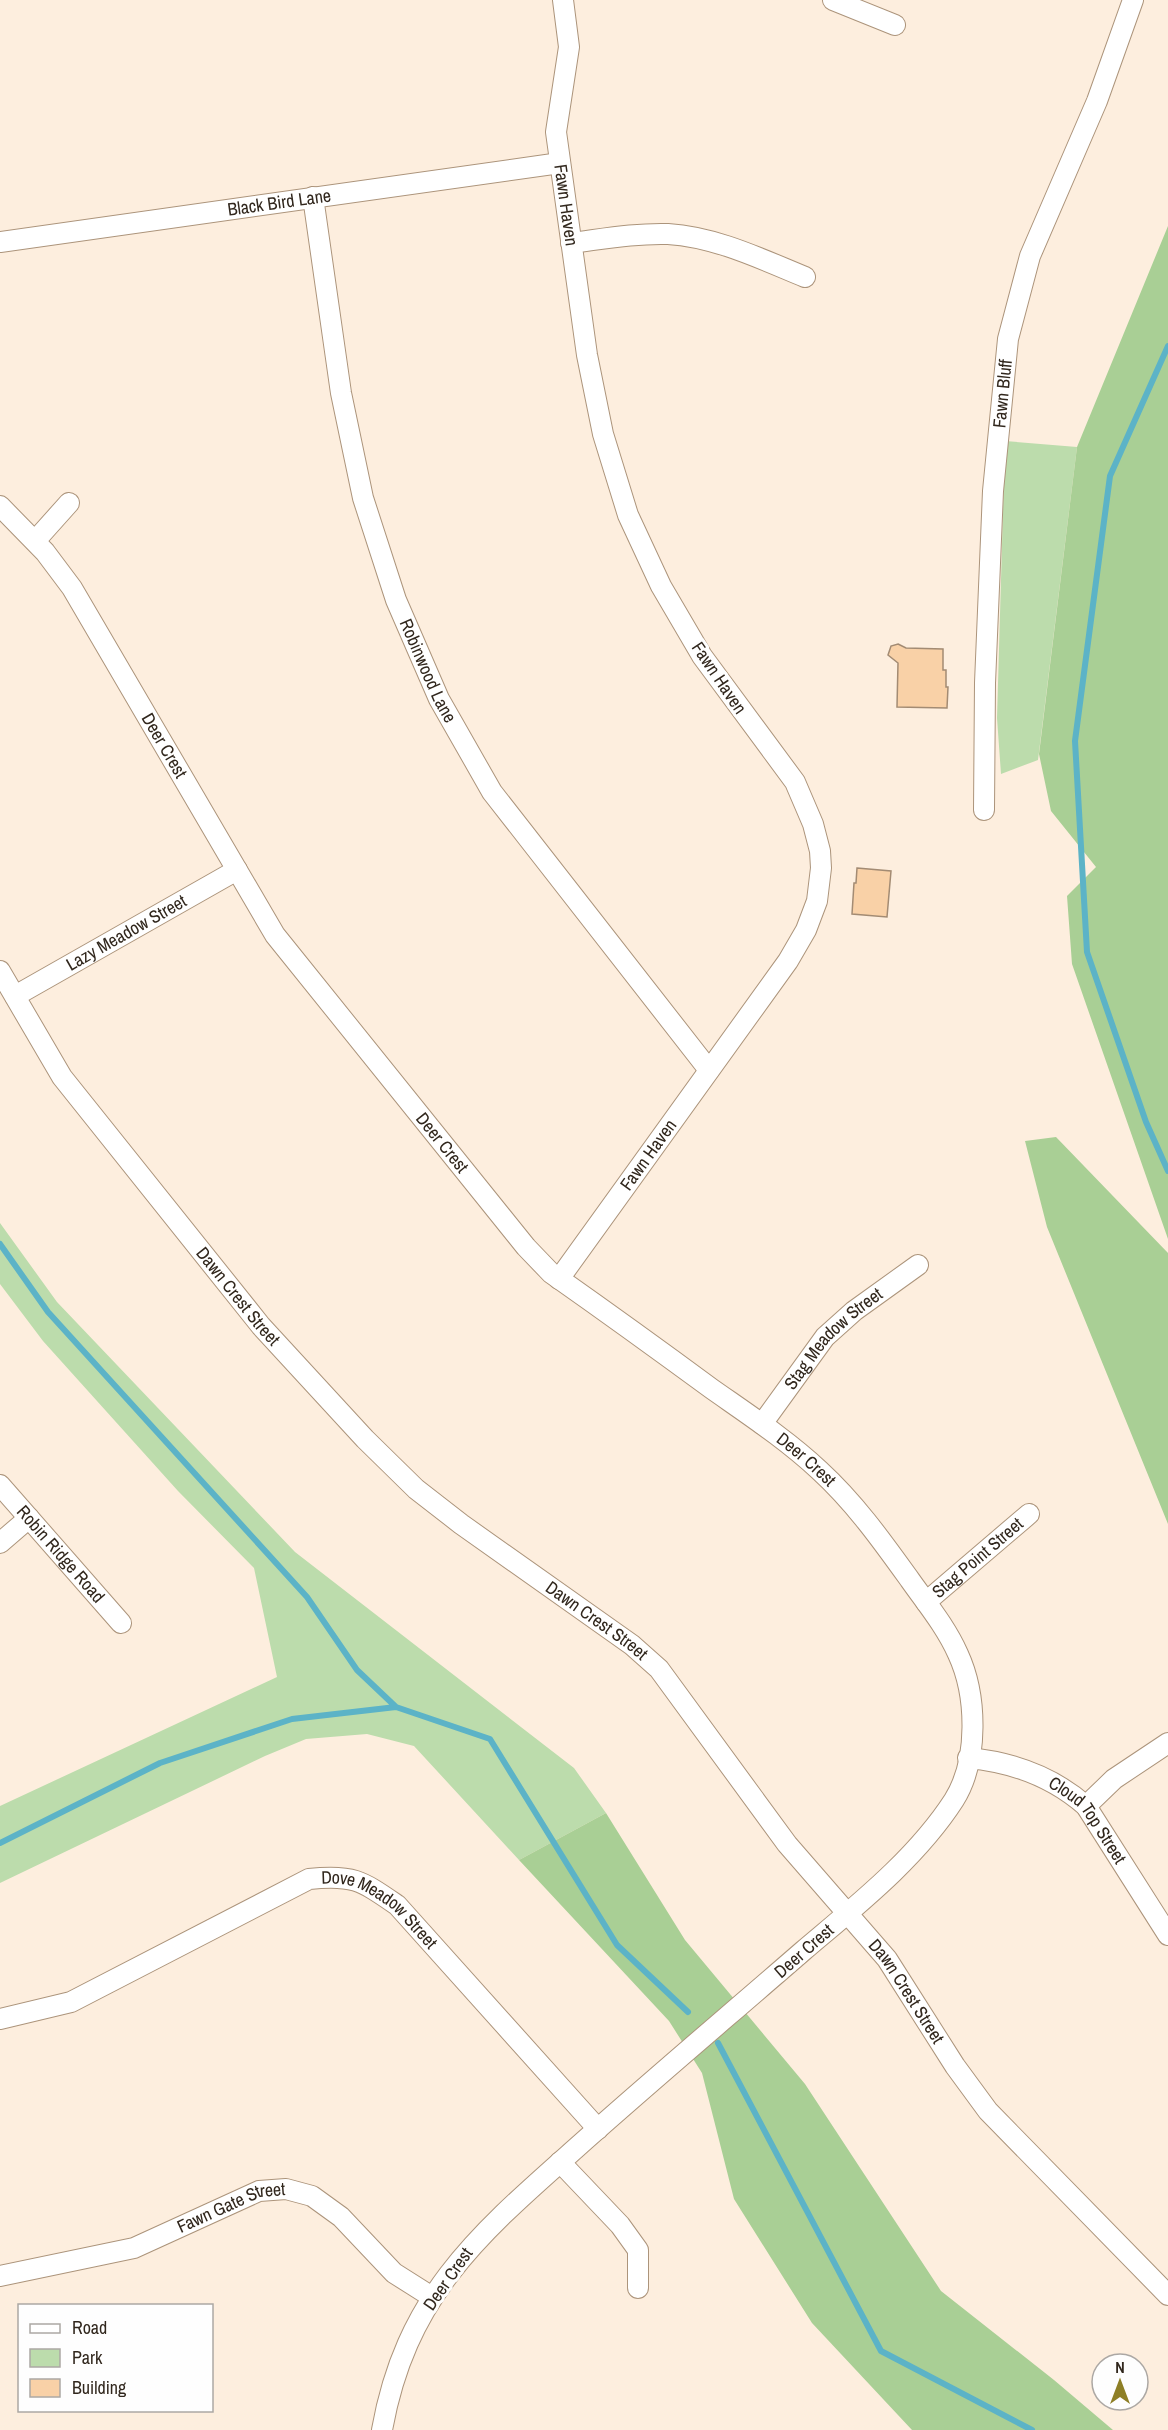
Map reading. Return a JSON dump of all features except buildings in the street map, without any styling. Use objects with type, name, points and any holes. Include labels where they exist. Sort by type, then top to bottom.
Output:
[{"type":"street","name":"Fawn Haven","points":[[559,1278],[788,960],[806,930],[818,901],[820,851],[813,825],[795,782],[702,656],[661,586],[628,515],[603,434],[587,355],[556,132],[569,47],[562,0]]},
{"type":"street","points":[[833,0],[895,25]]},
{"type":"street","name":"Fawn Bluff","points":[[984,810],[985,683],[993,491],[1008,339],[1030,256],[1097,101],[1133,0]]},
{"type":"street","name":"Black Bird Lane","points":[[0,242],[560,163]]},
{"type":"street","name":"Robinwood Lane","points":[[313,197],[341,393],[363,498],[396,600],[439,699],[492,792],[709,1070]]},
{"type":"street","points":[[571,243],[644,234],[693,237],[746,253],[805,277]]},
{"type":"street","points":[[35,541],[69,503]]},
{"type":"street","name":"Deer Crest","points":[[0,506],[35,541],[72,588],[275,935],[525,1247],[559,1278],[762,1424],[816,1467],[842,1493],[871,1526],[926,1602],[957,1653],[964,1670],[971,1705],[968,1758],[956,1797],[933,1828],[909,1855],[847,1913],[560,2162],[472,2244],[432,2297],[397,2370],[382,2430]]},
{"type":"street","name":"Lazy Meadow Street","points":[[15,996],[237,870]]},
{"type":"street","name":"Dawn Crest Street","points":[[0,971],[62,1077],[261,1326],[365,1439],[416,1489],[632,1645],[659,1669],[787,1844],[887,1959],[955,2066],[988,2111],[1168,2295]]},
{"type":"street","name":"Stag Meadow Street","points":[[762,1424],[825,1337],[854,1311],[918,1265]]},
{"type":"street","name":"Robin Ridge Road","points":[[0,1485],[121,1623]]},
{"type":"street","name":"Stag Point Street","points":[[926,1602],[1029,1514]]},
{"type":"street","points":[[0,1543],[29,1518]]},
{"type":"street","points":[[1086,1806],[1114,1779],[1168,1743]]},
{"type":"street","name":"Cloud Top Street","points":[[968,1758],[1021,1768],[1069,1791],[1086,1806],[1168,1935]]},
{"type":"street","name":"Dove Meadow Street","points":[[0,2019],[55,2008],[71,2002],[309,1879],[336,1876],[363,1881],[397,1905],[598,2129]]},
{"type":"street","points":[[560,2162],[620,2225],[638,2250],[638,2288]]},
{"type":"street","name":"Fawn Gate Street","points":[[0,2276],[134,2248],[259,2191],[286,2189],[312,2196],[341,2217],[394,2272],[432,2297]]},
{"type":"green space","points":[[1168,226],[1168,1239],[1072,964],[1067,896],[1096,867],[1051,811],[1039,754],[1077,447]]},
{"type":"green space","points":[[1005,441],[1077,447],[1038,760],[1001,774],[997,718]]},
{"type":"green space","points":[[1056,1137],[1168,1253],[1168,1524],[1047,1227],[1025,1141]]},
{"type":"green space","points":[[0,1223],[57,1302],[295,1552],[574,1768],[606,1813],[519,1860],[414,1746],[367,1734],[306,1739],[265,1756],[0,1883],[0,1806],[277,1677],[254,1568],[178,1491],[43,1341],[0,1284]]},
{"type":"green space","points":[[606,1813],[685,1940],[805,2084],[941,2291],[1054,2380],[1113,2430],[912,2430],[812,2323],[734,2199],[702,2073],[669,2021],[519,1860]]},
{"type":"waterway","points":[[1168,346],[1110,476],[1075,741],[1087,952],[1146,1122],[1168,1171]]},
{"type":"waterway","points":[[0,1244],[48,1312],[307,1597],[357,1670],[396,1707]]},
{"type":"waterway","points":[[0,1843],[160,1763],[292,1719],[396,1707],[490,1739],[617,1945],[688,2012]]},
{"type":"waterway","points":[[718,2043],[881,2351],[1032,2430]]}]
